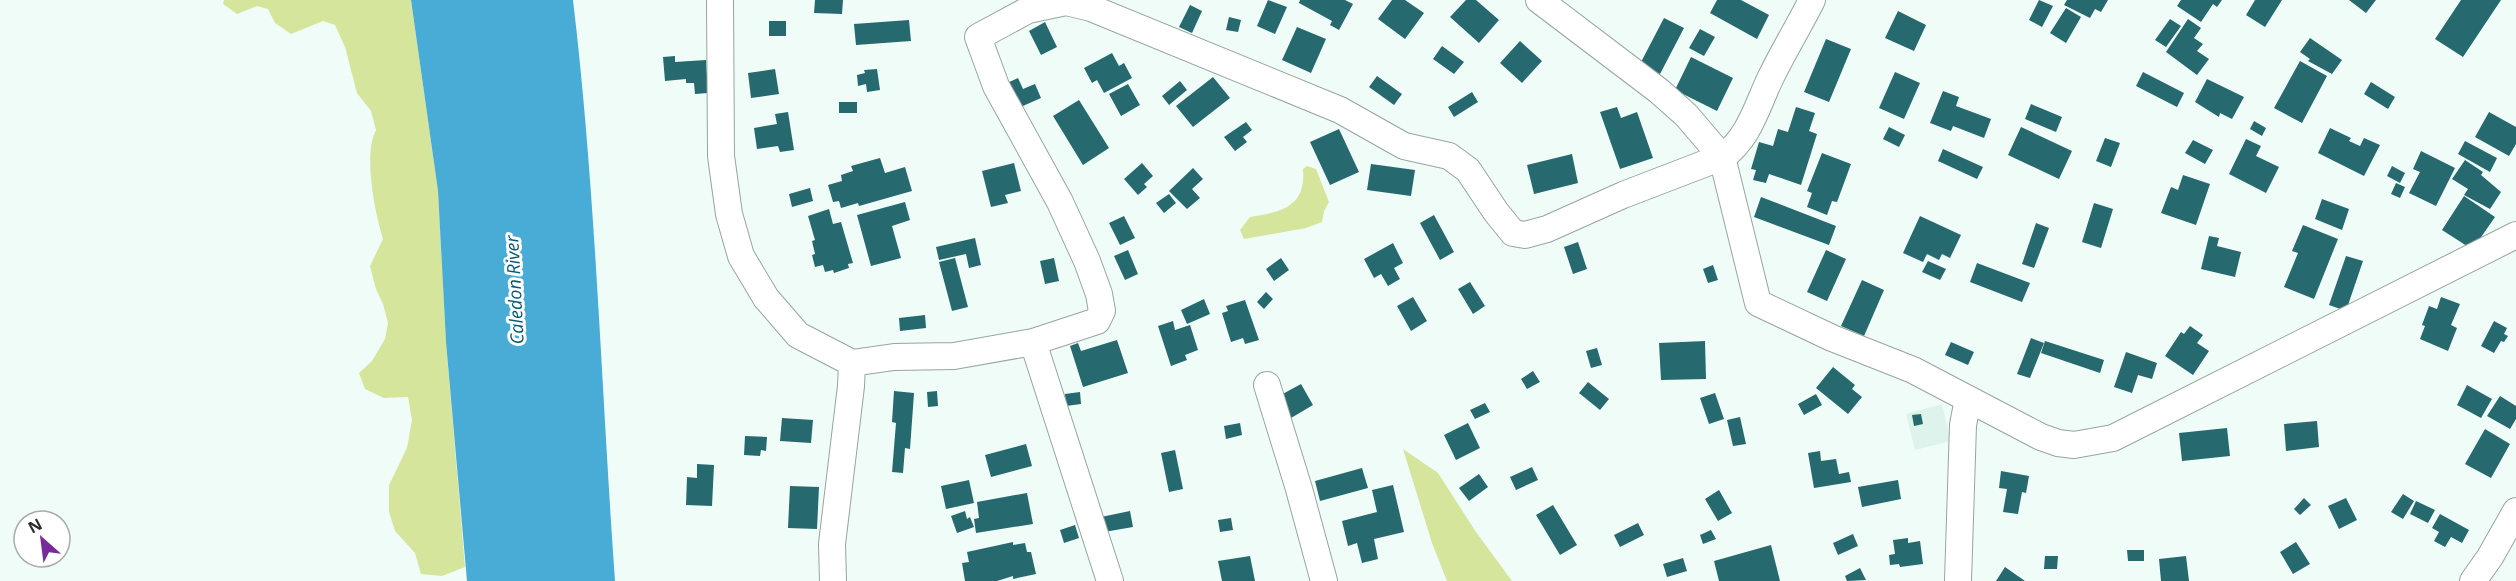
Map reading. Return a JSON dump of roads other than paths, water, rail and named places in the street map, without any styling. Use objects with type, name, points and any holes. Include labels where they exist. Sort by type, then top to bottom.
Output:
[{"type":"street","points":[[720,0],[721,156],[729,214],[741,256],[765,298],[798,335],[852,363],[894,357],[954,356],[1033,342],[1097,321],[1102,311],[1100,294],[1074,232],[996,86],[978,37],[1028,10],[1066,2],[1091,8],[1340,110],[1404,146],[1449,156],[1468,170],[1513,232],[1525,235],[1547,229],[1623,195],[1722,157],[1735,148],[1752,120],[1770,79],[1812,0]]},
{"type":"street","points":[[1539,0],[1659,91],[1686,115],[1722,157],[1758,303],[1832,338],[1913,370],[2020,426],[2058,443],[2074,445],[2114,438],[2516,235]]},
{"type":"street","points":[[1033,342],[1110,581]]},
{"type":"street","points":[[833,581],[832,544],[852,363]]},
{"type":"street","points":[[1267,385],[1324,581]]},
{"type":"street","points":[[1958,581],[1963,425],[1968,399]]},
{"type":"street","points":[[2473,581],[2490,558],[2516,512]]},
{"type":"water","name":"Caledon River","points":[[411,0],[573,0],[593,217],[615,581],[467,581],[446,342],[438,191]]}]
